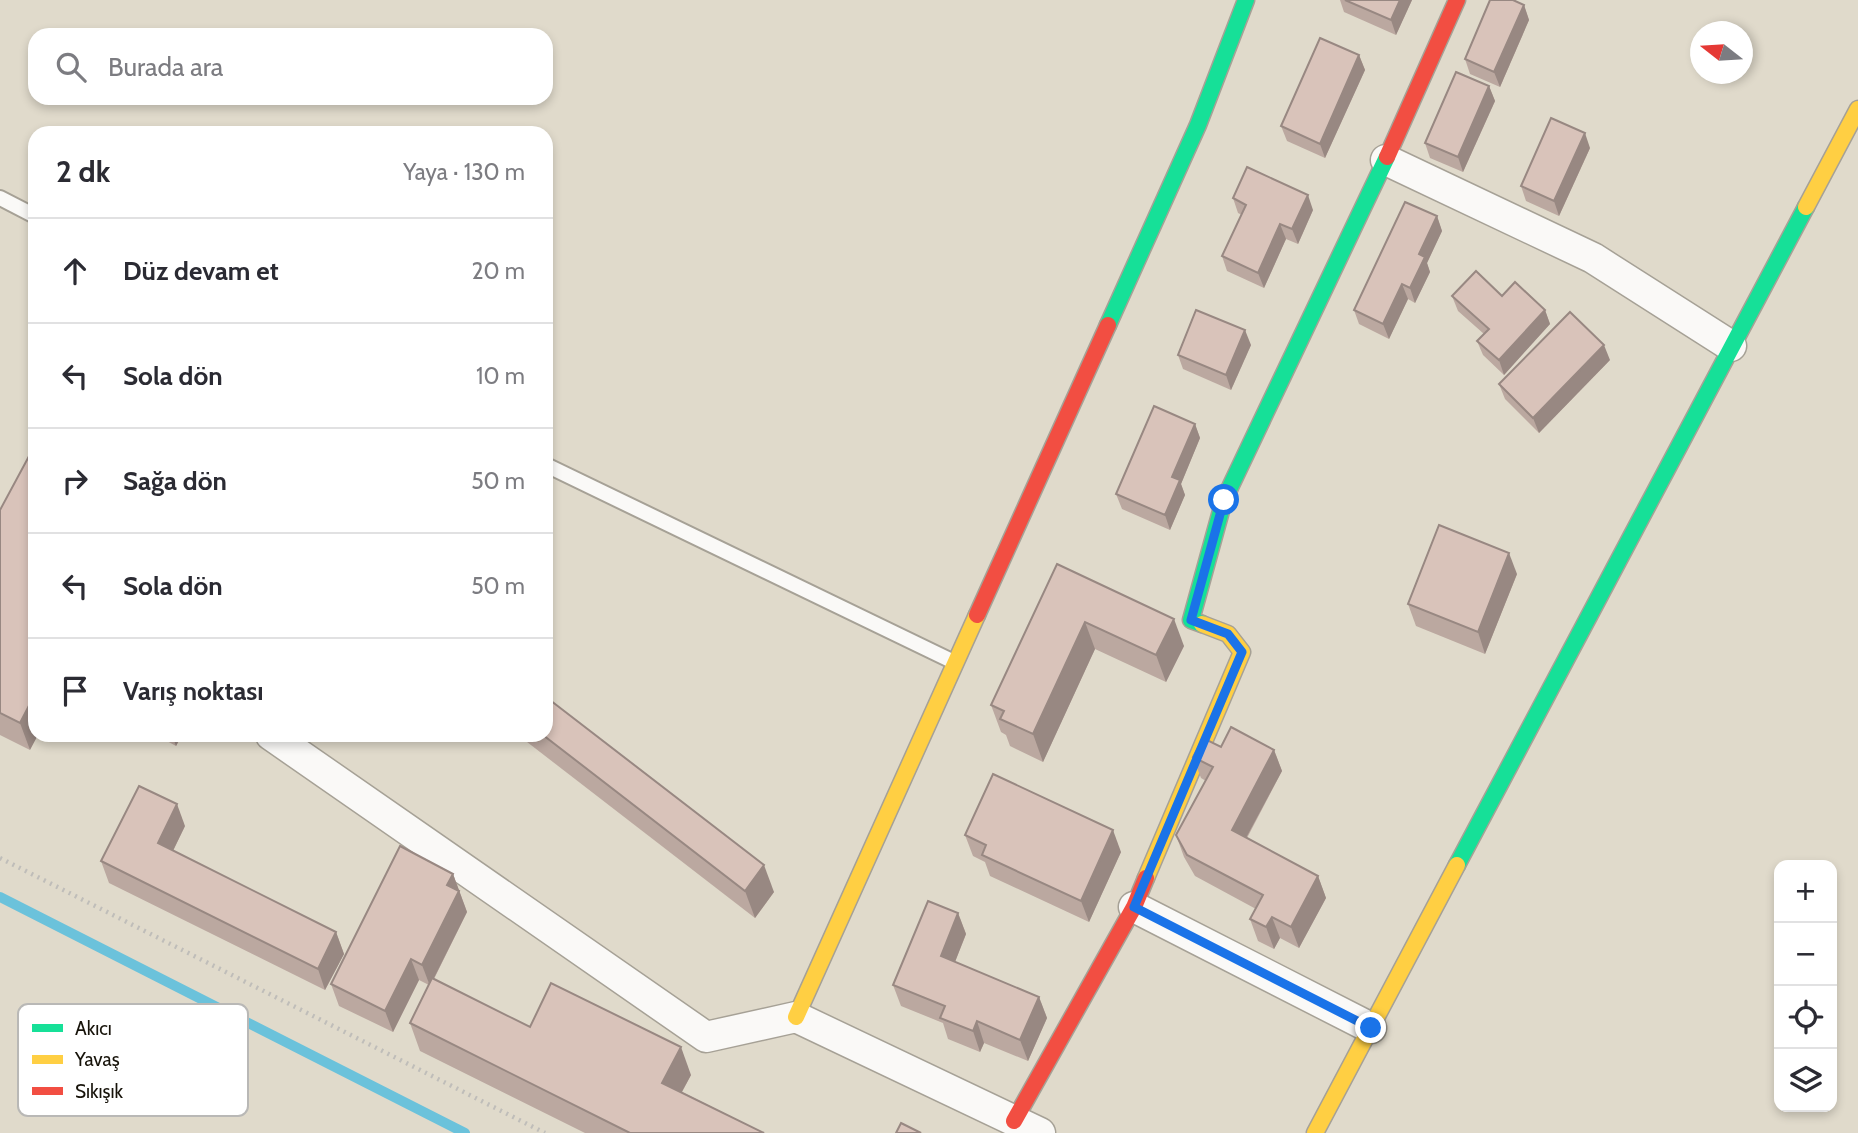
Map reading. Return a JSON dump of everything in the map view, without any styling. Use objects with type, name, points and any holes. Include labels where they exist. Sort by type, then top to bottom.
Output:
[{"type":"street","points":[[796,1017],[1198,125],[1246,0]]},
{"type":"street","points":[[281,742],[706,1037],[796,1017],[1027,1127],[1134,907],[1242,652],[1228,634],[1191,620],[1224,500],[1386,160],[1457,0]]},
{"type":"street","points":[[1315,1133],[1858,109]]},
{"type":"street","points":[[1386,160],[1593,258],[1731,346]]},
{"type":"street","points":[[1134,907],[1371,1028]]},
{"type":"lane","points":[[0,198],[28,212]]},
{"type":"lane","points":[[553,469],[956,663]]},
{"type":"path","points":[[0,858],[545,1133]]},
{"type":"building","points":[[1345,0],[1400,0],[1391,20]]},
{"type":"building","points":[[1490,0],[1513,0],[1524,5],[1494,72],[1465,59]]},
{"type":"building","points":[[1320,38],[1359,55],[1320,144],[1281,126]]},
{"type":"building","points":[[1456,72],[1489,86],[1458,157],[1425,143]]},
{"type":"building","points":[[1551,118],[1585,133],[1554,201],[1521,186]]},
{"type":"building","points":[[1247,167],[1308,195],[1292,229],[1280,224],[1258,273],[1222,256],[1246,205],[1233,198]]},
{"type":"building","points":[[1405,202],[1437,216],[1419,254],[1425,257],[1410,288],[1402,284],[1383,324],[1354,310]]},
{"type":"building","points":[[1476,271],[1502,296],[1515,282],[1545,310],[1499,360],[1477,341],[1489,329],[1452,296]]},
{"type":"building","points":[[1196,310],[1245,330],[1226,375],[1178,355]]},
{"type":"building","points":[[1570,312],[1604,345],[1533,418],[1499,384]]},
{"type":"building","points":[[1154,406],[1195,424],[1172,477],[1180,480],[1165,515],[1116,494]]},
{"type":"building","points":[[28,458],[28,708],[20,723],[0,713],[0,510]]},
{"type":"building","points":[[1439,525],[1509,553],[1478,632],[1408,604]]},
{"type":"building","points":[[1057,564],[1174,619],[1156,655],[1085,622],[1033,734],[1000,719],[1004,711],[991,705]]},
{"type":"building","points":[[553,702],[764,865],[745,891],[552,742]]},
{"type":"building","points":[[1231,727],[1274,750],[1232,830],[1318,876],[1291,927],[1272,917],[1266,927],[1250,919],[1263,895],[1187,855],[1176,835],[1213,767],[1193,757],[1203,738],[1221,747]]},
{"type":"building","points":[[993,774],[1113,830],[1081,901],[982,855],[986,845],[965,835]]},
{"type":"building","points":[[139,786],[177,804],[158,843],[336,932],[318,969],[101,861]]},
{"type":"building","points":[[400,846],[453,874],[447,885],[459,891],[422,965],[411,959],[385,1011],[331,984]]},
{"type":"building","points":[[928,901],[958,913],[941,956],[1039,997],[1020,1040],[977,1021],[973,1031],[940,1018],[945,1006],[893,985]]},
{"type":"building","points":[[432,978],[530,1027],[551,983],[681,1047],[662,1083],[764,1133],[630,1133],[410,1023]]},
{"type":"building","points":[[901,1123],[921,1133],[896,1133]]},
{"type":"waterway","points":[[0,897],[211,1004]]},
{"type":"waterway","points":[[248,1023],[465,1133]]},
{"type":"traffic: fast","points":[[1108,325],[1198,125],[1246,0]]},
{"type":"traffic: fast","points":[[1202,624],[1191,620],[1224,500],[1387,157]]},
{"type":"traffic: fast","points":[[1457,865],[1806,207]]},
{"type":"traffic: slow","points":[[1806,207],[1858,109]]},
{"type":"traffic: slow","points":[[796,1017],[977,615]]},
{"type":"traffic: slow","points":[[1146,878],[1242,652],[1228,634],[1202,624]]},
{"type":"traffic: slow","points":[[1315,1133],[1457,865]]},
{"type":"traffic: jam","points":[[1387,157],[1457,0]]},
{"type":"traffic: jam","points":[[977,615],[1108,325]]},
{"type":"traffic: jam","points":[[1014,1121],[1134,907],[1146,878]]},
{"type":"route","points":[[1224,500],[1191,620],[1228,634],[1242,652],[1134,907],[1371,1028]]}]
